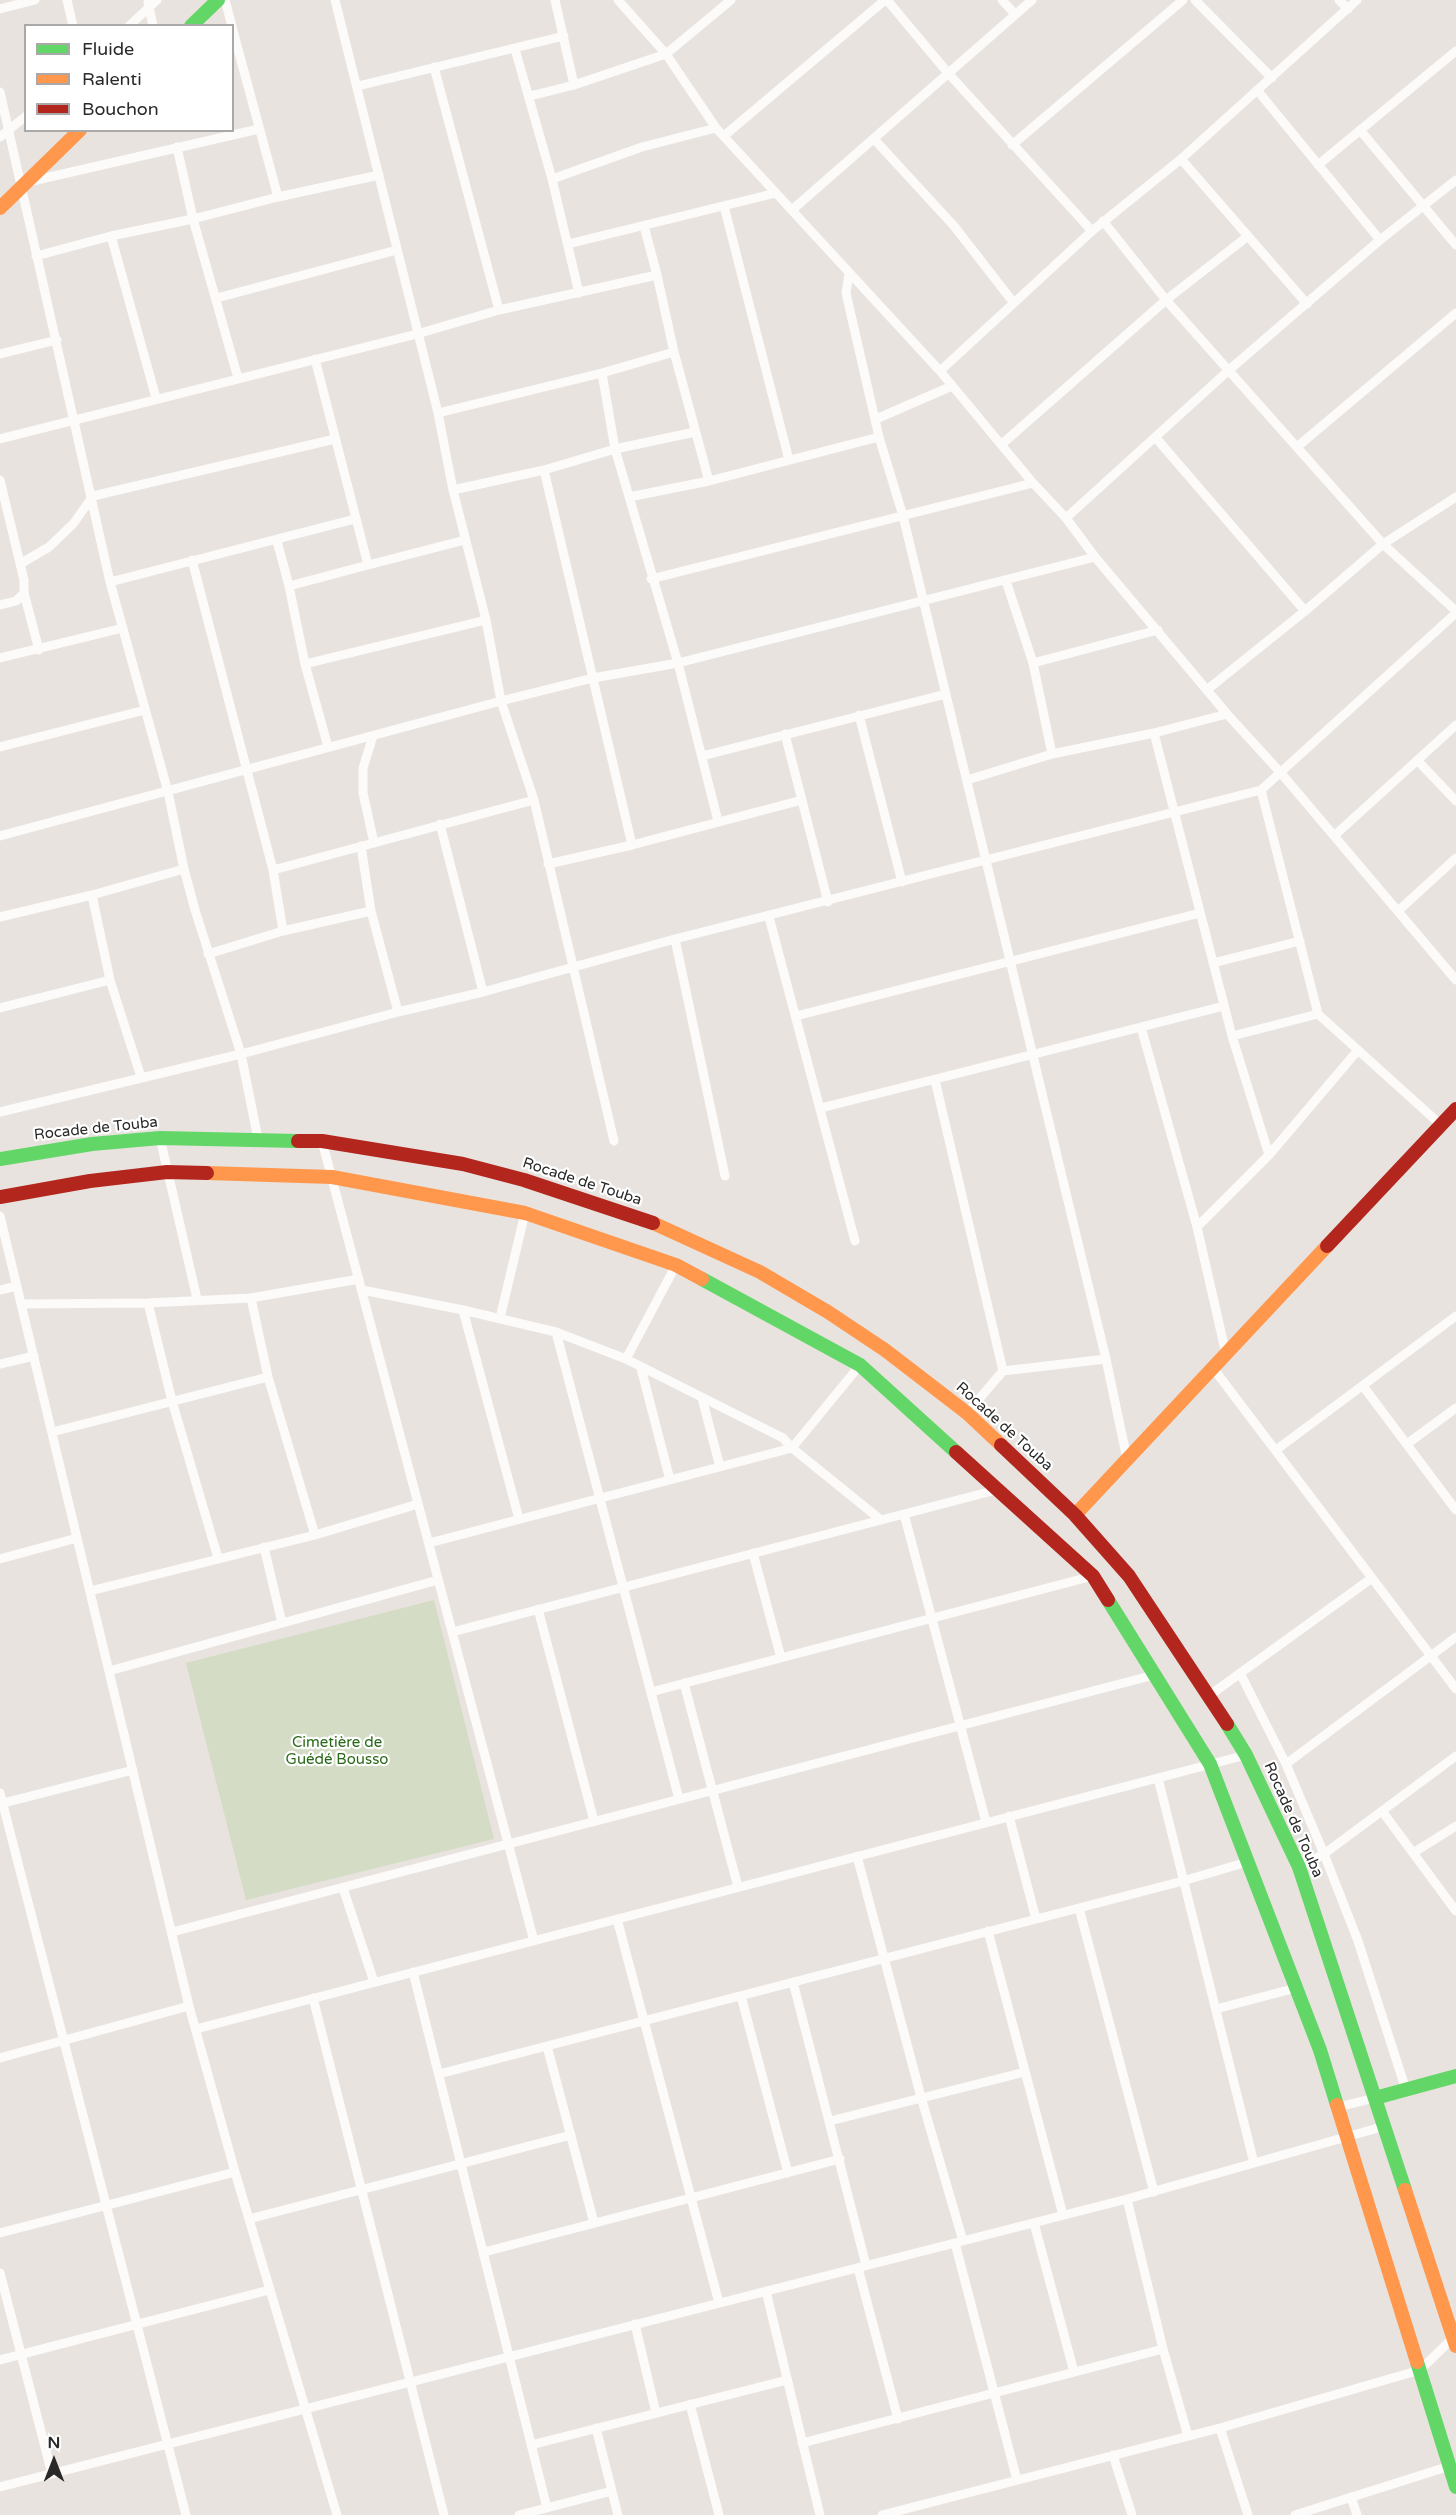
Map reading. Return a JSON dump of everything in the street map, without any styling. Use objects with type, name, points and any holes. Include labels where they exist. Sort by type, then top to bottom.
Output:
[{"type":"street","points":[[0,9],[35,0]]},
{"type":"street","points":[[67,0],[73,24]]},
{"type":"street","points":[[193,24],[218,0]]},
{"type":"street","points":[[225,0],[231,24]]},
{"type":"street","points":[[338,0],[417,334],[438,413],[453,490],[486,620],[501,701],[534,800],[614,1142]]},
{"type":"street","points":[[555,0],[574,85]]},
{"type":"street","points":[[618,0],[666,54],[716,128],[725,135],[849,274],[940,371],[1033,483],[1066,518],[1095,557],[1227,714],[1455,975]]},
{"type":"street","points":[[530,96],[574,85],[666,54],[731,0]]},
{"type":"street","points":[[725,135],[886,0],[1012,145],[1092,231]]},
{"type":"street","points":[[1002,0],[1015,14]]},
{"type":"street","points":[[792,210],[1032,0]]},
{"type":"street","points":[[1012,145],[1183,0]]},
{"type":"street","points":[[1195,0],[1272,78]]},
{"type":"street","points":[[1339,0],[1348,9]]},
{"type":"street","points":[[940,371],[1103,221],[1181,159],[1357,0]]},
{"type":"street","points":[[131,24],[151,2]]},
{"type":"street","points":[[151,2],[153,24]]},
{"type":"street","points":[[234,34],[278,197]]},
{"type":"street","points":[[358,86],[564,36]]},
{"type":"street","points":[[515,49],[530,96],[579,293]]},
{"type":"street","points":[[1318,165],[1456,51]]},
{"type":"street","points":[[434,67],[499,310]]},
{"type":"street","points":[[1257,90],[1380,240]]},
{"type":"street","points":[[0,93],[24,185],[36,255],[111,582],[168,792],[184,869],[208,954],[241,1054],[258,1139]]},
{"type":"street","points":[[0,137],[24,118]]},
{"type":"street","points":[[552,180],[642,147],[716,128]]},
{"type":"street","points":[[24,185],[259,129]]},
{"type":"street","points":[[1360,130],[1456,245]]},
{"type":"street","points":[[0,208],[78,132]]},
{"type":"street","points":[[874,139],[954,226],[1013,302]]},
{"type":"street","points":[[177,147],[193,219],[238,378]]},
{"type":"street","points":[[1181,159],[1307,304]]},
{"type":"street","points":[[36,255],[278,197],[379,176]]},
{"type":"street","points":[[1066,518],[1229,370],[1380,240],[1456,180]]},
{"type":"street","points":[[568,244],[776,193]]},
{"type":"street","points":[[724,206],[789,460]]},
{"type":"street","points":[[0,1112],[241,1054],[483,992],[675,939],[986,862],[1262,790],[1456,612],[1383,544],[1166,300],[1103,221]]},
{"type":"street","points":[[644,226],[674,352],[709,481]]},
{"type":"street","points":[[111,236],[156,398]]},
{"type":"street","points":[[1002,444],[1166,300],[1248,236]]},
{"type":"street","points":[[217,298],[397,250]]},
{"type":"street","points":[[849,274],[846,293],[879,437],[903,516],[924,600],[1106,1359],[1127,1459]]},
{"type":"street","points":[[0,439],[417,334],[499,310],[657,275]]},
{"type":"street","points":[[1297,447],[1456,313]]},
{"type":"street","points":[[0,354],[57,340]]},
{"type":"street","points":[[438,413],[602,373],[674,352]]},
{"type":"street","points":[[315,359],[368,565]]},
{"type":"street","points":[[602,373],[615,450],[651,579],[678,663],[718,821]]},
{"type":"street","points":[[876,419],[952,386]]},
{"type":"street","points":[[453,490],[695,432]]},
{"type":"street","points":[[629,497],[709,481],[879,437]]},
{"type":"street","points":[[1156,438],[1305,611]]},
{"type":"street","points":[[20,564],[49,547],[73,524],[93,496],[335,439]]},
{"type":"street","points":[[544,470],[632,845]]},
{"type":"street","points":[[0,480],[25,585],[24,593],[39,650]]},
{"type":"street","points":[[651,579],[1033,483]]},
{"type":"street","points":[[1208,689],[1305,611],[1383,544],[1456,496]]},
{"type":"street","points":[[0,522],[10,519]]},
{"type":"street","points":[[111,582],[192,560],[277,541],[355,519]]},
{"type":"street","points":[[289,586],[465,540]]},
{"type":"street","points":[[277,541],[305,664],[328,747]]},
{"type":"street","points":[[1,832],[168,792],[501,701],[593,678],[678,663],[1095,557]]},
{"type":"street","points":[[192,560],[273,870],[283,931]]},
{"type":"street","points":[[1006,580],[1033,663],[1052,754]]},
{"type":"street","points":[[0,605],[16,601],[24,593]]},
{"type":"street","points":[[305,664],[486,620]]},
{"type":"street","points":[[0,658],[123,628]]},
{"type":"street","points":[[1033,663],[1158,630]]},
{"type":"street","points":[[702,756],[946,694]]},
{"type":"street","points":[[0,747],[145,710]]},
{"type":"street","points":[[967,780],[1052,754],[1154,733],[1227,714]]},
{"type":"street","points":[[859,716],[902,882]]},
{"type":"street","points":[[1334,836],[1456,725]]},
{"type":"street","points":[[1154,733],[1232,1036],[1269,1155]]},
{"type":"street","points":[[785,734],[828,902]]},
{"type":"street","points":[[373,736],[363,768],[363,793],[374,843]]},
{"type":"street","points":[[1418,760],[1456,801]]},
{"type":"street","points":[[1262,790],[1318,1014],[1441,1125]]},
{"type":"street","points":[[273,870],[534,800]]},
{"type":"street","points":[[548,864],[632,845],[802,800]]},
{"type":"street","points":[[440,824],[483,992]]},
{"type":"street","points":[[361,846],[371,910],[398,1012]]},
{"type":"street","points":[[1398,911],[1456,858]]},
{"type":"street","points":[[0,917],[92,895],[184,869]]},
{"type":"street","points":[[92,895],[110,980],[141,1077]]},
{"type":"street","points":[[208,954],[283,931],[371,910]]},
{"type":"street","points":[[796,1016],[1200,914]]},
{"type":"street","points":[[769,916],[855,1241]]},
{"type":"street","points":[[675,939],[725,1176]]},
{"type":"street","points":[[1213,963],[1300,941]]},
{"type":"street","points":[[0,1008],[110,980]]},
{"type":"street","points":[[821,1108],[1224,1006]]},
{"type":"street","points":[[1232,1036],[1318,1014]]},
{"type":"street","points":[[1141,1027],[1197,1227],[1226,1354]]},
{"type":"street","points":[[1197,1227],[1269,1155],[1358,1050]]},
{"type":"street","points":[[935,1080],[1003,1371]]},
{"type":"street","points":[[1075,1515],[1456,1109]]},
{"type":"street","points":[[160,1138],[197,1299]]},
{"type":"street","name":"Rocade de Touba","points":[[0,1159],[39,1151],[160,1138],[322,1141],[463,1164],[524,1180],[640,1217],[760,1272],[828,1312],[885,1350],[967,1413],[1075,1515],[1129,1576],[1210,1695],[1246,1755],[1299,1867],[1384,2126],[1452,2321],[1455,2342]]},
{"type":"street","points":[[322,1141],[534,1941]]},
{"type":"street","points":[[0,1197],[90,1181],[166,1172],[332,1177],[525,1213],[676,1265],[860,1365],[1093,1576],[1210,1764],[1320,2050],[1452,2466],[1456,2487]]},
{"type":"street","points":[[500,1318],[525,1213]]},
{"type":"street","points":[[0,1216],[189,2006],[269,2290],[337,2515]]},
{"type":"street","points":[[626,1359],[676,1265]]},
{"type":"street","points":[[21,1304],[148,1303],[251,1298],[359,1279]]},
{"type":"street","points":[[0,1290],[17,1286]]},
{"type":"street","points":[[362,1290],[500,1318],[556,1332],[626,1359],[783,1438],[792,1448],[881,1520]]},
{"type":"street","points":[[251,1298],[268,1377],[315,1534]]},
{"type":"street","points":[[148,1303],[172,1401],[218,1558]]},
{"type":"street","points":[[463,1310],[519,1519]]},
{"type":"street","points":[[1276,1450],[1456,1316]]},
{"type":"street","points":[[556,1332],[679,1799]]},
{"type":"street","points":[[0,1364],[34,1356]]},
{"type":"street","points":[[967,1413],[1003,1371],[1106,1359]]},
{"type":"street","points":[[429,1543],[792,1448],[860,1365]]},
{"type":"street","points":[[641,1368],[670,1480]]},
{"type":"street","points":[[1213,1368],[1456,1689]]},
{"type":"street","points":[[52,1432],[268,1377]]},
{"type":"street","points":[[1363,1386],[1456,1510]]},
{"type":"street","points":[[702,1398],[720,1467]]},
{"type":"street","points":[[1407,1444],[1456,1407]]},
{"type":"street","points":[[452,1632],[996,1490]]},
{"type":"street","points":[[90,1591],[264,1548],[418,1504]]},
{"type":"street","points":[[904,1514],[986,1822]]},
{"type":"street","points":[[0,1559],[77,1538]]},
{"type":"street","points":[[264,1548],[282,1623]]},
{"type":"street","points":[[753,1553],[781,1658]]},
{"type":"street","points":[[651,1692],[1093,1576]]},
{"type":"street","points":[[1210,1695],[1372,1578]]},
{"type":"street","points":[[109,1671],[438,1581]]},
{"type":"street","points":[[538,1609],[594,1821]]},
{"type":"street","points":[[1286,1764],[1456,1637]]},
{"type":"street","points":[[1240,1673],[1286,1764],[1324,1854],[1358,1941],[1406,2090]]},
{"type":"street","points":[[172,1932],[1154,1675]]},
{"type":"street","points":[[684,1683],[738,1887]]},
{"type":"street","points":[[196,2029],[1246,1755]]},
{"type":"street","points":[[1299,1867],[1324,1854],[1456,1756]]},
{"type":"street","points":[[133,1770],[1,1800],[186,2515]]},
{"type":"street","points":[[1158,1778],[1254,2163]]},
{"type":"street","points":[[1382,1811],[1456,1911]]},
{"type":"street","points":[[1009,1816],[1036,1919]]},
{"type":"street","points":[[1413,1853],[1456,1826]]},
{"type":"street","points":[[857,1856],[959,2242],[1017,2480]]},
{"type":"street","points":[[439,2074],[1184,1881],[1247,1862]]},
{"type":"street","points":[[343,1888],[374,1982]]},
{"type":"street","points":[[1079,1908],[1154,2192]]},
{"type":"street","points":[[617,1919],[719,2303]]},
{"type":"street","points":[[988,1931],[1063,2215]]},
{"type":"street","points":[[413,1972],[547,2508]]},
{"type":"street","points":[[793,1982],[840,2159],[862,2266],[898,2418]]},
{"type":"street","points":[[1216,2009],[1296,1988]]},
{"type":"street","points":[[741,1996],[788,2173]]},
{"type":"street","points":[[313,1998],[444,2515]]},
{"type":"street","points":[[0,2058],[189,2006]]},
{"type":"street","points":[[547,2046],[594,2223]]},
{"type":"street","points":[[830,2121],[1025,2072]]},
{"type":"street","points":[[1338,2107],[1456,2076]]},
{"type":"street","points":[[0,2487],[1154,2192],[1384,2126]]},
{"type":"street","points":[[249,2219],[571,2135]]},
{"type":"street","points":[[484,2252],[840,2159]]},
{"type":"street","points":[[0,2233],[235,2172]]},
{"type":"street","points":[[1127,2199],[1163,2349],[1188,2436]]},
{"type":"street","points":[[1034,2223],[1074,2372]]},
{"type":"street","points":[[0,2273],[52,2474]]},
{"type":"street","points":[[0,2360],[269,2290]]},
{"type":"street","points":[[766,2291],[820,2515]]},
{"type":"street","points":[[635,2324],[656,2413]]},
{"type":"street","points":[[882,2515],[1220,2428],[1420,2370],[1455,2342]]},
{"type":"street","points":[[802,2444],[1163,2349]]},
{"type":"street","points":[[531,2445],[786,2379]]},
{"type":"street","points":[[690,2404],[719,2515]]},
{"type":"street","points":[[596,2428],[618,2515]]},
{"type":"street","points":[[1220,2428],[1248,2515]]},
{"type":"street","points":[[1113,2455],[1132,2515]]},
{"type":"street","points":[[1295,2515],[1452,2466]]},
{"type":"street","points":[[519,2515],[612,2491]]},
{"type":"street","points":[[1351,2498],[1356,2515]]},
{"type":"green space","name":"Cimetière de Guédé Bousso","points":[[434,1600],[494,1839],[246,1900],[186,1663]]},
{"type":"traffic: fast","points":[[193,24],[218,0]]},
{"type":"traffic: fast","points":[[0,1159],[92,1144],[160,1138],[298,1141]]},
{"type":"traffic: fast","points":[[702,1279],[860,1365],[956,1452]]},
{"type":"traffic: fast","points":[[1108,1600],[1210,1764],[1320,2050],[1337,2105]]},
{"type":"traffic: fast","points":[[1227,1724],[1246,1755],[1299,1867],[1405,2190]]},
{"type":"traffic: fast","points":[[1375,2098],[1456,2076]]},
{"type":"traffic: fast","points":[[1417,2362],[1456,2487]]},
{"type":"traffic: slow","points":[[0,208],[78,132]]},
{"type":"traffic: slow","points":[[207,1173],[332,1177],[525,1213],[676,1265],[702,1279]]},
{"type":"traffic: slow","points":[[653,1223],[760,1272],[828,1312],[885,1350],[967,1413],[1001,1445]]},
{"type":"traffic: slow","points":[[1075,1515],[1327,1246]]},
{"type":"traffic: slow","points":[[1337,2105],[1417,2362]]},
{"type":"traffic: slow","points":[[1405,2190],[1456,2346]]},
{"type":"traffic: jam","points":[[1327,1246],[1456,1109]]},
{"type":"traffic: jam","points":[[298,1141],[322,1141],[463,1164],[524,1180],[653,1223]]},
{"type":"traffic: jam","points":[[0,1197],[90,1181],[167,1172],[207,1173]]},
{"type":"traffic: jam","points":[[1001,1445],[1075,1515],[1129,1576],[1227,1724]]},
{"type":"traffic: jam","points":[[956,1452],[1093,1576],[1108,1600]]}]
